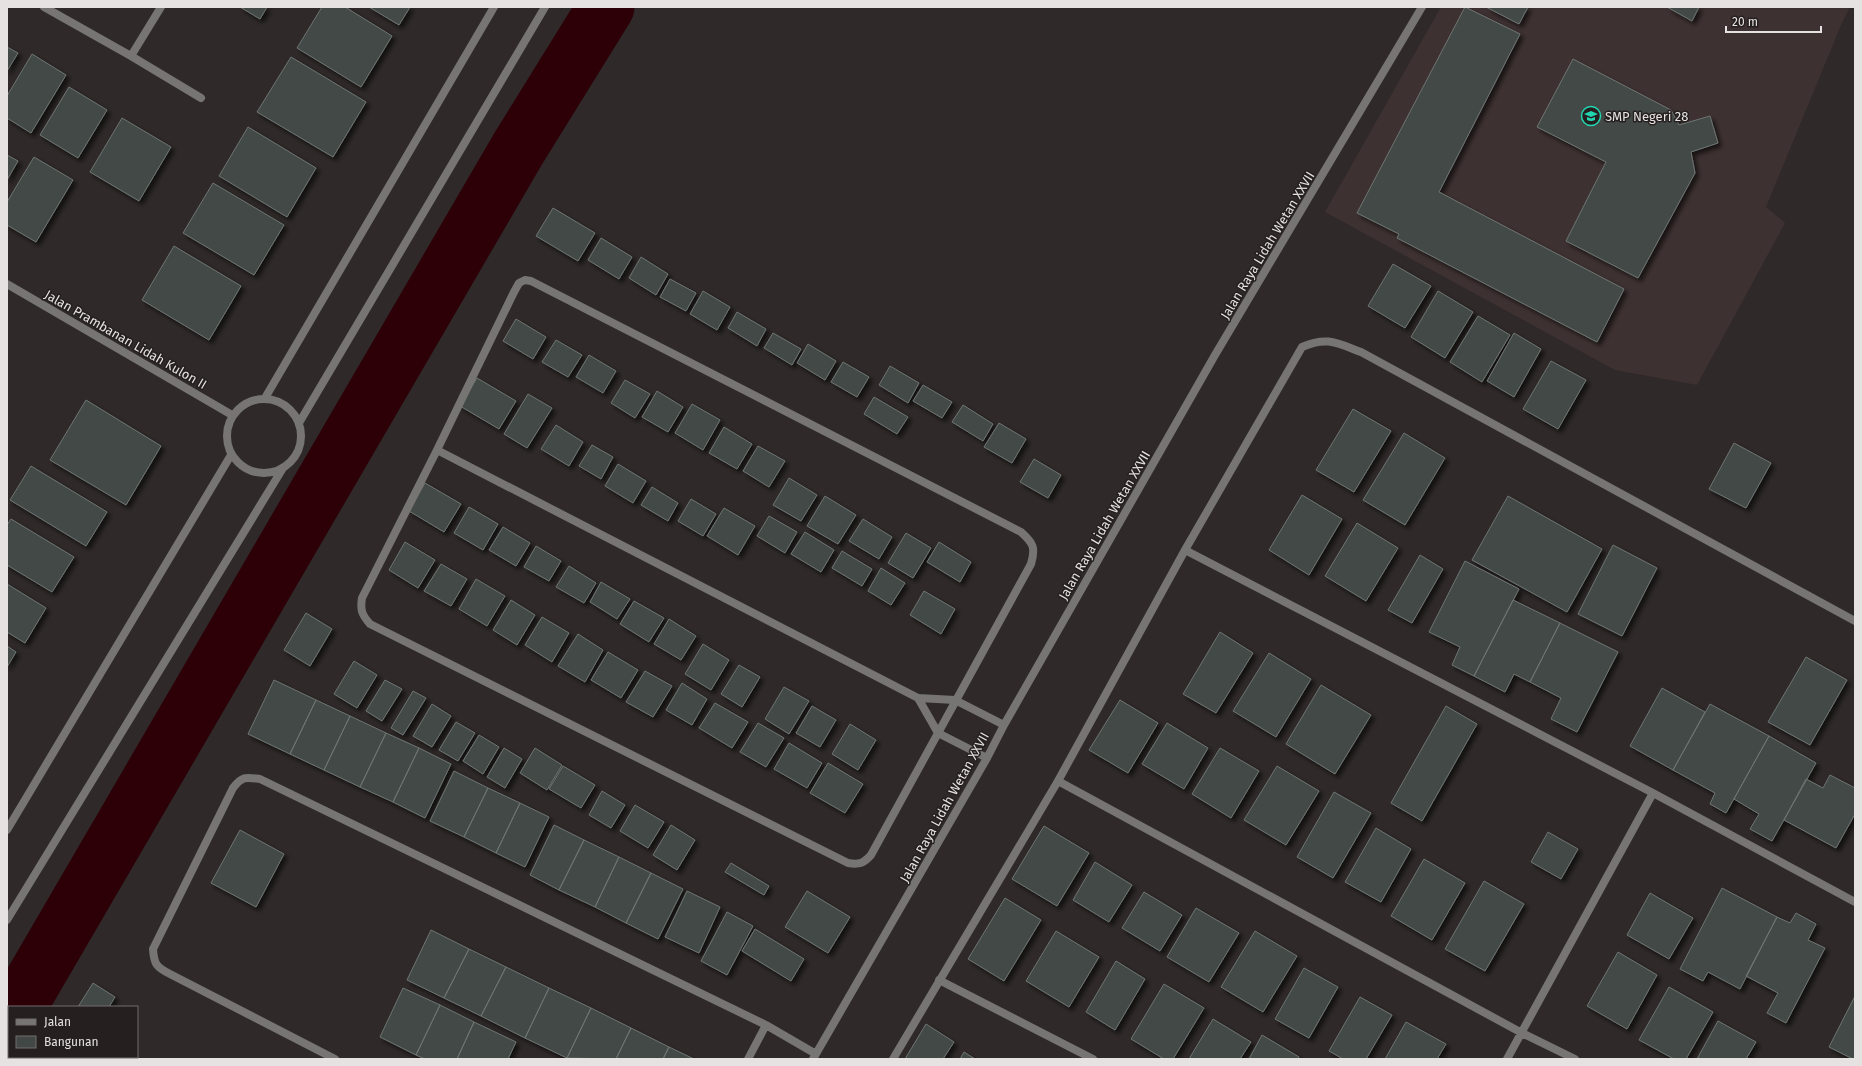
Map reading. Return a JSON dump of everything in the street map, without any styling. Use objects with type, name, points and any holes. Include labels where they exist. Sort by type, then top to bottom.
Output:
[{"type":"street","points":[[44,7],[131,56],[201,98]]},
{"type":"street","points":[[131,56],[161,7]]},
{"type":"street","points":[[265,398],[494,7]]},
{"type":"street","points":[[299,423],[545,7]]},
{"type":"street","name":"Jalan Raya Lidah Wetan XXVII","points":[[815,1057],[987,758],[1004,725],[1215,355],[1422,7]]},
{"type":"street","points":[[525,280],[531,281],[1021,532],[1030,540],[1033,546],[1034,554],[1031,564],[871,854],[865,862],[858,865],[848,863],[370,624],[363,616],[360,608],[362,598],[437,450],[519,283],[525,280]]},
{"type":"street","name":"Jalan Prambanan Lidah Kulon II","points":[[7,284],[232,415]]},
{"type":"street","points":[[893,1059],[1058,781],[1185,550],[1302,347],[1316,341],[1332,341],[1368,356],[1855,621]]},
{"type":"street","points":[[265,398],[276,400],[286,405],[299,423],[302,436],[299,449],[293,460],[283,468],[272,472],[260,473],[249,470],[239,464],[231,455],[228,445],[228,425],[232,415],[247,402],[265,398]]},
{"type":"street","points":[[437,450],[918,698],[955,700],[1004,725]]},
{"type":"street","points":[[7,830],[231,455]]},
{"type":"street","points":[[7,920],[283,468]]},
{"type":"street","points":[[1185,550],[1653,793],[1855,902]]},
{"type":"street","points":[[918,698],[938,732],[987,758]]},
{"type":"street","points":[[336,1059],[160,969],[154,962],[153,949],[233,788],[239,780],[248,777],[260,779],[766,1025],[815,1057]]},
{"type":"street","points":[[1058,781],[1522,1033],[1575,1059]]},
{"type":"street","points":[[1507,1059],[1653,793]]},
{"type":"street","points":[[939,980],[1093,1059]]},
{"type":"street","points":[[748,1059],[766,1025]]},
{"type":"shaded area","name":"SMP Negeri 28","points":[[1441,7],[1850,7],[1841,25],[1766,207],[1785,223],[1697,385],[1615,370],[1325,212]]},
{"type":"building","points":[[240,7],[267,7],[260,19]]},
{"type":"building","points":[[322,7],[345,7],[392,36],[361,87],[297,48]]},
{"type":"building","points":[[369,7],[410,7],[399,25]]},
{"type":"building","points":[[1465,7],[1520,34],[1439,192],[1624,289],[1597,342],[1397,238],[1399,234],[1357,213]]},
{"type":"building","points":[[1486,7],[1528,7],[1519,24]]},
{"type":"building","points":[[1667,7],[1699,7],[1692,21]]},
{"type":"building","points":[[7,47],[18,53],[7,71]]},
{"type":"building","points":[[32,54],[66,75],[31,133],[7,118],[7,96]]},
{"type":"building","points":[[291,57],[366,102],[333,157],[257,112]]},
{"type":"building","points":[[1573,59],[1671,110],[1679,125],[1710,116],[1718,143],[1691,152],[1695,173],[1638,278],[1566,241],[1606,162],[1537,127]]},
{"type":"building","points":[[69,87],[107,110],[78,158],[40,135]]},
{"type":"building","points":[[122,118],[171,147],[139,201],[90,172]]},
{"type":"building","points":[[248,127],[316,168],[287,217],[219,176]]},
{"type":"building","points":[[7,155],[18,161],[7,180]]},
{"type":"building","points":[[34,157],[73,180],[36,242],[7,225],[7,202]]},
{"type":"building","points":[[213,183],[284,225],[254,275],[183,233]]},
{"type":"building","points":[[553,208],[595,233],[578,261],[536,236]]},
{"type":"building","points":[[601,238],[632,257],[619,279],[588,260]]},
{"type":"building","points":[[174,246],[241,286],[209,340],[142,300]]},
{"type":"building","points":[[641,257],[668,274],[656,295],[629,278]]},
{"type":"building","points":[[1393,264],[1431,286],[1405,328],[1368,306]]},
{"type":"building","points":[[670,279],[696,293],[686,311],[660,297]]},
{"type":"building","points":[[703,291],[730,307],[717,330],[690,314]]},
{"type":"building","points":[[1438,291],[1473,312],[1445,358],[1411,337]]},
{"type":"building","points":[[737,312],[766,329],[757,346],[728,328]]},
{"type":"building","points":[[1478,316],[1510,335],[1482,382],[1450,362]]},
{"type":"building","points":[[516,319],[546,337],[533,359],[503,341]]},
{"type":"building","points":[[773,333],[801,349],[792,365],[764,348]]},
{"type":"building","points":[[1514,333],[1541,349],[1514,397],[1487,381]]},
{"type":"building","points":[[556,340],[582,355],[568,377],[542,362]]},
{"type":"building","points":[[808,344],[836,361],[825,380],[797,363]]},
{"type":"building","points":[[589,355],[616,371],[603,393],[576,377]]},
{"type":"building","points":[[1551,361],[1586,380],[1558,429],[1523,409]]},
{"type":"building","points":[[843,362],[869,377],[857,397],[831,382]]},
{"type":"building","points":[[890,366],[919,383],[908,403],[879,385]]},
{"type":"building","points":[[477,378],[516,401],[499,429],[460,406]]},
{"type":"building","points":[[625,380],[650,394],[635,418],[611,403]]},
{"type":"building","points":[[923,385],[952,402],[942,418],[913,401]]},
{"type":"building","points":[[657,391],[683,407],[668,432],[642,417]]},
{"type":"building","points":[[528,394],[552,408],[527,448],[504,434]]},
{"type":"building","points":[[874,397],[908,417],[897,434],[864,414]]},
{"type":"building","points":[[86,400],[161,446],[126,505],[50,460]]},
{"type":"building","points":[[692,404],[720,420],[703,450],[675,433]]},
{"type":"building","points":[[963,405],[993,424],[983,441],[952,422]]},
{"type":"building","points":[[1353,409],[1391,431],[1354,492],[1316,470]]},
{"type":"building","points":[[999,423],[1026,439],[1012,463],[984,447]]},
{"type":"building","points":[[556,425],[583,442],[569,466],[541,449]]},
{"type":"building","points":[[724,427],[752,444],[737,469],[709,453]]},
{"type":"building","points":[[1404,433],[1445,458],[1405,525],[1363,500]]},
{"type":"building","points":[[1734,443],[1771,463],[1746,508],[1709,489]]},
{"type":"building","points":[[592,445],[613,457],[601,479],[579,466]]},
{"type":"building","points":[[758,446],[785,461],[769,487],[743,471]]},
{"type":"building","points":[[1034,459],[1061,475],[1048,498],[1020,482]]},
{"type":"building","points":[[618,464],[646,481],[633,503],[605,486]]},
{"type":"building","points":[[31,466],[107,512],[86,546],[10,500]]},
{"type":"building","points":[[789,478],[817,495],[801,521],[773,505]]},
{"type":"building","points":[[425,483],[461,504],[444,532],[409,511]]},
{"type":"building","points":[[652,487],[678,503],[668,521],[641,505]]},
{"type":"building","points":[[1302,495],[1342,519],[1309,575],[1269,550]]},
{"type":"building","points":[[825,496],[856,515],[838,544],[807,526]]},
{"type":"building","points":[[1508,496],[1602,549],[1567,612],[1472,560]]},
{"type":"building","points":[[691,499],[716,514],[703,536],[678,521]]},
{"type":"building","points":[[469,507],[498,524],[483,550],[454,533]]},
{"type":"building","points":[[724,508],[755,526],[738,555],[707,536]]},
{"type":"building","points":[[769,516],[797,532],[785,553],[757,536]]},
{"type":"building","points":[[11,519],[74,557],[52,592],[7,565],[7,525]]},
{"type":"building","points":[[863,519],[892,537],[879,559],[849,541]]},
{"type":"building","points":[[1357,523],[1398,548],[1366,601],[1325,576]]},
{"type":"building","points":[[503,527],[530,543],[516,566],[489,550]]},
{"type":"building","points":[[805,532],[834,550],[821,572],[791,554]]},
{"type":"building","points":[[906,533],[931,548],[913,578],[888,563]]},
{"type":"building","points":[[405,542],[435,560],[418,588],[389,570]]},
{"type":"building","points":[[939,542],[971,562],[960,582],[927,562]]},
{"type":"building","points":[[1613,545],[1657,568],[1622,636],[1578,614]]},
{"type":"building","points":[[536,546],[561,561],[549,581],[524,567]]},
{"type":"building","points":[[842,551],[872,569],[862,586],[832,568]]},
{"type":"building","points":[[1420,555],[1443,569],[1412,623],[1388,610]]},
{"type":"building","points":[[1465,561],[1519,589],[1474,676],[1452,665],[1460,647],[1429,632]]},
{"type":"building","points":[[441,564],[467,579],[451,606],[424,591]]},
{"type":"building","points":[[569,566],[596,583],[584,603],[556,587]]},
{"type":"building","points":[[881,568],[905,583],[891,605],[868,591]]},
{"type":"building","points":[[476,579],[505,596],[487,626],[459,609]]},
{"type":"building","points":[[601,582],[630,599],[617,619],[590,602]]},
{"type":"building","points":[[7,584],[46,608],[25,643],[7,632]]},
{"type":"building","points":[[924,591],[955,609],[941,634],[910,615]]},
{"type":"building","points":[[511,600],[535,615],[517,645],[493,630]]},
{"type":"building","points":[[1513,600],[1560,623],[1530,682],[1514,674],[1505,692],[1474,676]]},
{"type":"building","points":[[634,601],[664,618],[649,642],[620,624]]},
{"type":"building","points":[[306,613],[332,629],[310,666],[284,650]]},
{"type":"building","points":[[542,617],[569,633],[552,662],[525,645]]},
{"type":"building","points":[[669,619],[696,636],[681,660],[654,644]]},
{"type":"building","points":[[1560,623],[1618,652],[1577,732],[1551,719],[1561,698],[1530,682]]},
{"type":"building","points":[[1220,632],[1253,653],[1216,713],[1183,694]]},
{"type":"building","points":[[578,634],[603,650],[585,682],[558,666]]},
{"type":"building","points":[[703,644],[729,660],[711,690],[685,674]]},
{"type":"building","points":[[7,646],[16,652],[7,667]]},
{"type":"building","points":[[608,652],[638,670],[621,698],[591,680]]},
{"type":"building","points":[[1269,653],[1311,679],[1276,737],[1233,711]]},
{"type":"building","points":[[1806,657],[1847,680],[1810,745],[1768,722]]},
{"type":"building","points":[[354,661],[377,675],[357,708],[334,694]]},
{"type":"building","points":[[739,665],[760,677],[742,707],[721,694]]},
{"type":"building","points":[[645,671],[672,686],[653,717],[626,702]]},
{"type":"building","points":[[274,680],[316,700],[290,754],[248,734]]},
{"type":"building","points":[[385,680],[402,689],[382,721],[366,711]]},
{"type":"building","points":[[682,683],[707,699],[692,725],[666,710]]},
{"type":"building","points":[[1321,685],[1371,715],[1335,774],[1286,744]]},
{"type":"building","points":[[784,687],[809,701],[789,734],[765,719]]},
{"type":"building","points":[[1662,688],[1705,712],[1673,770],[1630,746]]},
{"type":"building","points":[[413,691],[426,698],[403,735],[391,728]]},
{"type":"building","points":[[316,700],[350,716],[324,770],[290,754]]},
{"type":"building","points":[[1120,700],[1158,723],[1128,773],[1089,750]]},
{"type":"building","points":[[715,703],[748,722],[732,748],[699,728]]},
{"type":"building","points":[[432,704],[451,716],[432,747],[413,736]]},
{"type":"building","points":[[1710,704],[1769,736],[1726,813],[1710,804],[1715,793],[1673,770]]},
{"type":"building","points":[[812,706],[836,720],[820,747],[796,733]]},
{"type":"building","points":[[1446,706],[1477,724],[1422,821],[1391,803]]},
{"type":"building","points":[[350,716],[386,733],[360,787],[324,770]]},
{"type":"building","points":[[456,722],[475,733],[458,761],[439,750]]},
{"type":"building","points":[[758,723],[784,738],[766,767],[740,752]]},
{"type":"building","points":[[1167,723],[1208,748],[1184,789],[1142,764]]},
{"type":"building","points":[[850,724],[876,740],[858,770],[832,754]]},
{"type":"building","points":[[386,733],[419,748],[393,802],[360,787]]},
{"type":"building","points":[[479,735],[499,747],[483,774],[463,761]]},
{"type":"building","points":[[1769,736],[1816,763],[1772,841],[1750,829],[1759,814],[1734,799]]},
{"type":"building","points":[[789,743],[822,763],[807,788],[774,769]]},
{"type":"building","points":[[419,748],[451,764],[425,818],[393,802]]},
{"type":"building","points":[[504,748],[522,759],[505,788],[487,777]]},
{"type":"building","points":[[535,748],[562,765],[547,790],[520,773]]},
{"type":"building","points":[[1220,748],[1259,771],[1231,818],[1192,794]]},
{"type":"building","points":[[828,763],[863,784],[845,813],[810,793]]},
{"type":"building","points":[[563,766],[595,785],[581,808],[549,789]]},
{"type":"building","points":[[1277,766],[1319,791],[1286,845],[1244,820]]},
{"type":"building","points":[[454,771],[488,788],[464,837],[430,821]]},
{"type":"building","points":[[1830,775],[1855,788],[1855,814],[1836,848],[1784,820],[1806,779],[1823,788]]},
{"type":"building","points":[[488,788],[520,803],[496,853],[464,837]]},
{"type":"building","points":[[602,791],[625,805],[611,828],[589,815]]},
{"type":"building","points":[[1334,792],[1371,813],[1333,878],[1297,857]]},
{"type":"building","points":[[520,803],[549,817],[525,867],[496,853]]},
{"type":"building","points":[[635,805],[664,822],[648,848],[620,831]]},
{"type":"building","points":[[554,825],[584,840],[559,890],[530,875]]},
{"type":"building","points":[[671,825],[695,840],[677,870],[653,855]]},
{"type":"building","points":[[1044,826],[1089,853],[1057,906],[1012,879]]},
{"type":"building","points":[[1376,828],[1411,849],[1381,902],[1345,882]]},
{"type":"building","points":[[240,830],[284,854],[256,907],[211,883]]},
{"type":"building","points":[[1548,832],[1578,849],[1561,879],[1531,862]]},
{"type":"building","points":[[584,840],[619,857],[595,907],[559,890]]},
{"type":"building","points":[[619,857],[651,873],[626,923],[595,907]]},
{"type":"building","points":[[1424,859],[1465,883],[1432,940],[1391,916]]},
{"type":"building","points":[[1095,862],[1132,885],[1109,922],[1073,900]]},
{"type":"building","points":[[731,863],[769,886],[764,895],[725,872]]},
{"type":"building","points":[[651,873],[683,889],[658,939],[626,923]]},
{"type":"building","points":[[1484,881],[1524,904],[1485,971],[1445,949]]},
{"type":"building","points":[[1722,888],[1777,917],[1740,989],[1708,972],[1703,981],[1680,969]]},
{"type":"building","points":[[687,891],[720,907],[699,953],[665,937]]},
{"type":"building","points":[[807,891],[850,917],[828,953],[785,927]]},
{"type":"building","points":[[1144,892],[1182,915],[1160,951],[1122,928]]},
{"type":"building","points":[[1650,893],[1693,918],[1669,959],[1627,935]]},
{"type":"building","points":[[1005,898],[1041,920],[1004,981],[968,959]]},
{"type":"building","points":[[1196,908],[1239,933],[1209,982],[1167,957]]},
{"type":"building","points":[[727,912],[753,926],[727,975],[701,961]]},
{"type":"building","points":[[1796,913],[1816,924],[1808,940],[1825,948],[1786,1023],[1767,1013],[1778,993],[1746,976],[1777,917],[1790,923]]},
{"type":"building","points":[[755,929],[804,959],[791,981],[742,951]]},
{"type":"building","points":[[431,930],[469,949],[444,998],[407,980]]},
{"type":"building","points":[[1056,931],[1099,957],[1069,1007],[1026,981]]},
{"type":"building","points":[[1255,931],[1297,956],[1263,1012],[1221,987]]},
{"type":"building","points":[[469,949],[506,967],[481,1016],[444,998]]},
{"type":"building","points":[[1618,952],[1657,975],[1627,1029],[1587,1006]]},
{"type":"building","points":[[1116,961],[1145,979],[1115,1030],[1086,1012]]},
{"type":"building","points":[[506,967],[549,988],[525,1038],[481,1016]]},
{"type":"building","points":[[1304,968],[1338,987],[1309,1038],[1275,1019]]},
{"type":"building","points":[[93,983],[115,997],[110,1006],[79,1006]]},
{"type":"building","points":[[1164,984],[1204,1008],[1173,1059],[1164,1059],[1131,1039]]},
{"type":"building","points":[[1669,987],[1713,1012],[1686,1059],[1674,1059],[1639,1040]]},
{"type":"building","points":[[403,988],[440,1005],[416,1055],[380,1037]]},
{"type":"building","points":[[549,988],[591,1008],[567,1058],[525,1038]]},
{"type":"building","points":[[1855,996],[1855,1059],[1853,1059],[1829,1047]]},
{"type":"building","points":[[1360,997],[1392,1015],[1366,1059],[1343,1059],[1329,1051]]},
{"type":"building","points":[[440,1005],[474,1022],[457,1059],[425,1059],[416,1055]]},
{"type":"building","points":[[591,1008],[631,1028],[616,1059],[567,1058]]},
{"type":"building","points":[[1213,1019],[1251,1042],[1240,1059],[1189,1059]]},
{"type":"building","points":[[1718,1021],[1756,1042],[1746,1059],[1697,1059]]},
{"type":"building","points":[[474,1022],[516,1042],[508,1059],[457,1059]]},
{"type":"building","points":[[1406,1022],[1446,1044],[1437,1059],[1385,1059]]},
{"type":"building","points":[[926,1024],[954,1042],[943,1059],[905,1059]]},
{"type":"building","points":[[631,1028],[669,1047],[663,1059],[616,1059]]},
{"type":"building","points":[[1262,1035],[1299,1057],[1298,1059],[1249,1059]]},
{"type":"building","points":[[669,1047],[694,1059],[663,1059]]},
{"type":"building","points":[[964,1052],[975,1059],[960,1059]]},
{"type":"waterway","points":[[19,1006],[518,149],[606,7]]},
{"type":"place","name":"SMP Negeri 28","points":[[1591,116]]}]
